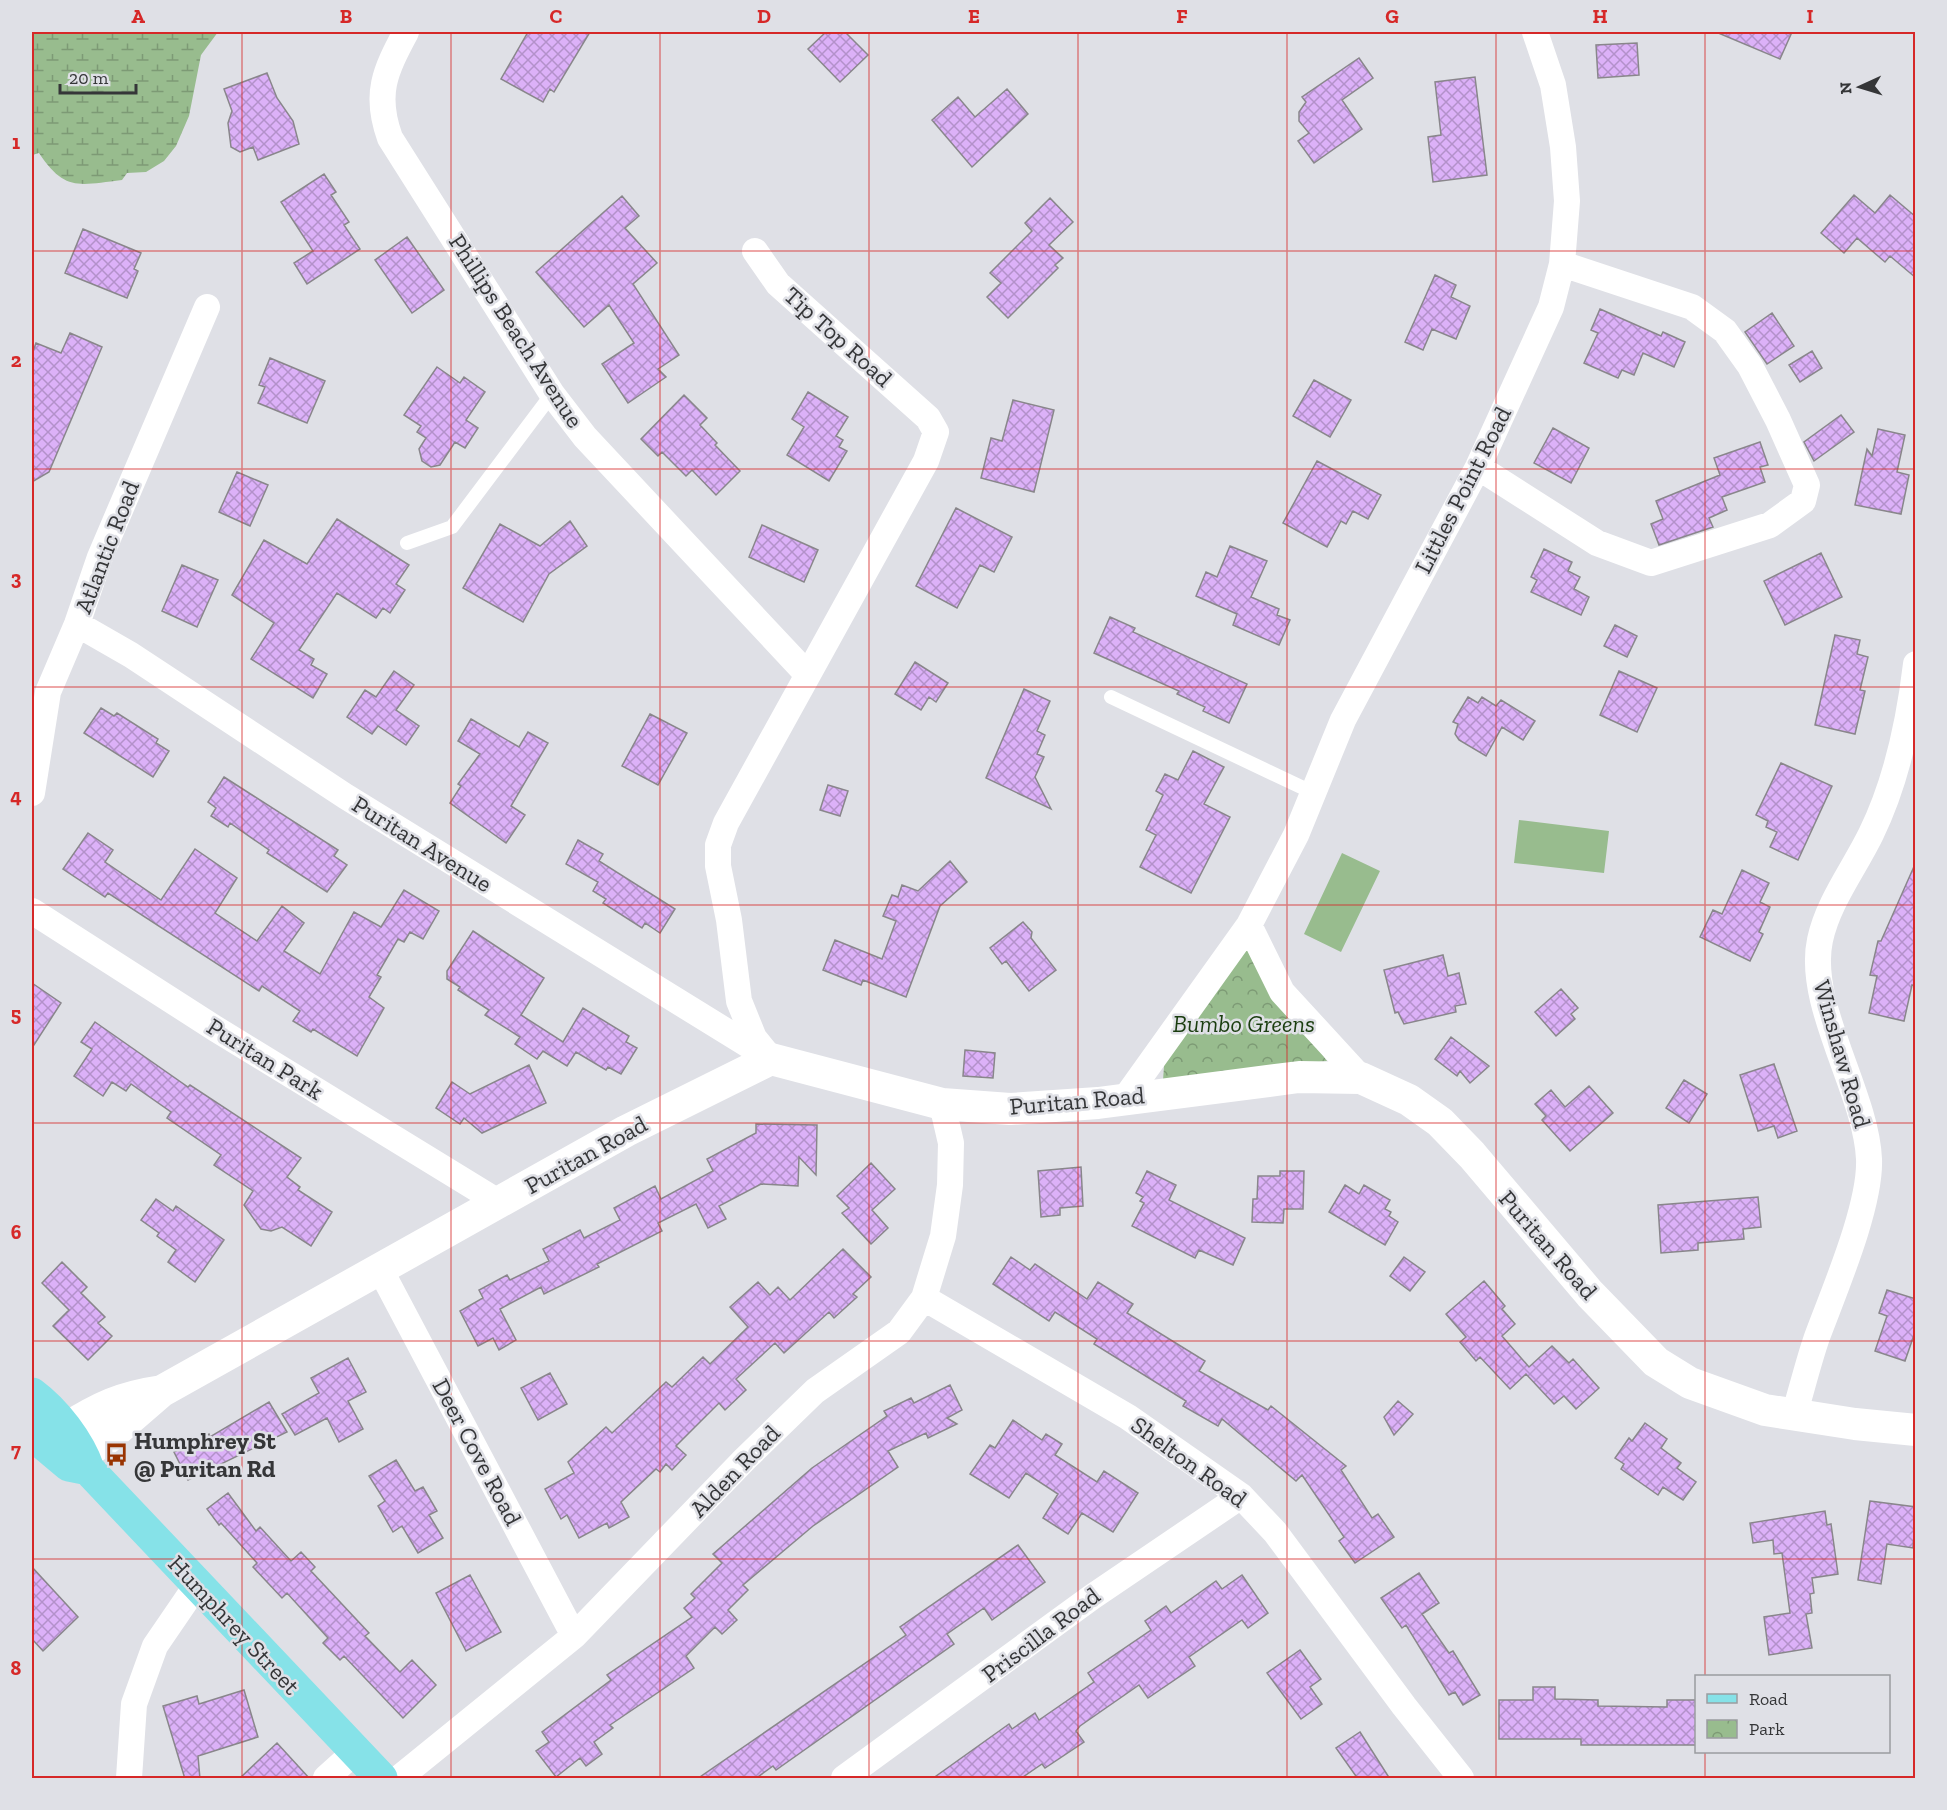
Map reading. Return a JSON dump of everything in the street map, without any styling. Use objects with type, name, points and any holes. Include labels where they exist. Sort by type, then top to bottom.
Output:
[{"type":"main road","name":"Humphrey Street","points":[[32,1394],[41,1401],[64,1450],[381,1779]]},
{"type":"street","name":"Phillips Beach Avenue","points":[[406,32],[390,63],[381,92],[382,115],[390,138],[552,394],[622,480],[807,674]]},
{"type":"street","name":"Littles Point Road","points":[[1125,1097],[1250,925],[1296,835],[1343,720],[1478,467],[1551,307],[1562,264],[1567,201],[1563,147],[1553,85],[1535,32]]},
{"type":"street","name":"Tip Top Road","points":[[755,251],[778,284],[928,418],[936,432],[926,461],[807,674]]},
{"type":"street","points":[[1478,467],[1597,543],[1651,563],[1770,525],[1803,501],[1807,485],[1778,420],[1750,366],[1725,331],[1692,307],[1562,264]]},
{"type":"street","name":"Atlantic Road","points":[[32,793],[48,692],[77,624],[100,557],[207,307]]},
{"type":"street","name":"Puritan Avenue","points":[[77,624],[131,655],[355,802],[771,1059]]},
{"type":"street","name":"Winshaw Road","points":[[1794,1415],[1860,1209],[1869,1160],[1864,1128],[1830,1022],[1818,973],[1820,940],[1841,886],[1871,834],[1895,776],[1913,693],[1916,664]]},
{"type":"street","points":[[771,1059],[754,1038],[739,1000],[729,920],[718,866],[718,845],[726,823],[807,674]]},
{"type":"street","name":"Puritan Park","points":[[32,911],[216,1029],[500,1203]]},
{"type":"street","points":[[1250,925],[1282,992],[1361,1078]]},
{"type":"street","name":"Puritan Road","points":[[64,1450],[103,1442],[162,1391],[626,1131],[771,1059],[942,1104],[1010,1110],[1098,1103],[1125,1097],[1299,1077],[1361,1078],[1409,1100],[1440,1122],[1590,1294],[1656,1362],[1690,1383],[1742,1403],[1794,1415],[1916,1430]]},
{"type":"street","name":"Alden Road","points":[[399,1779],[574,1636],[745,1459],[815,1391],[899,1332],[924,1298],[944,1236],[950,1185],[951,1143],[942,1104]]},
{"type":"street","name":"Deer Cove Road","points":[[380,1269],[574,1636]]},
{"type":"street","name":"Shelton Road","points":[[924,1298],[1128,1417],[1241,1496],[1275,1532],[1461,1779]]},
{"type":"street","name":"Priscilla Road","points":[[844,1779],[1092,1597],[1241,1496]]},
{"type":"street","points":[[129,1779],[134,1704],[155,1646],[196,1586]]},
{"type":"street","points":[[326,1779],[356,1751]]},
{"type":"lane","points":[[407,543],[452,527],[552,394]]},
{"type":"lane","points":[[1112,697],[1314,793]]},
{"type":"green space","points":[[32,32],[218,32],[201,55],[189,116],[176,146],[164,161],[146,172],[127,173],[122,180],[84,184],[65,180],[48,166],[39,153],[32,155]]},
{"type":"green space","points":[[1519,820],[1609,831],[1604,873],[1514,863]]},
{"type":"green space","points":[[1342,853],[1380,871],[1341,952],[1304,934]]},
{"type":"green space","name":"Bumbo Greens","points":[[1245,944],[1327,1061],[1163,1081],[1165,1051]]},
{"type":"building","points":[[528,32],[590,32],[554,92],[550,89],[543,102],[501,79]]},
{"type":"building","points":[[826,32],[845,32],[868,55],[840,82],[808,49]]},
{"type":"building","points":[[1716,32],[1792,32],[1780,59]]},
{"type":"building","points":[[1637,43],[1639,75],[1598,78],[1596,45]]},
{"type":"building","points":[[1359,58],[1373,78],[1342,100],[1362,129],[1314,163],[1298,141],[1309,133],[1299,121],[1299,112],[1306,102],[1302,97]]},
{"type":"building","points":[[267,73],[277,98],[293,121],[299,144],[258,160],[253,147],[240,152],[231,147],[228,123],[232,111],[224,89]]},
{"type":"building","points":[[1475,77],[1487,175],[1433,182],[1428,137],[1441,135],[1435,82]]},
{"type":"building","points":[[1007,89],[1028,114],[972,167],[932,120],[958,97],[975,117]]},
{"type":"building","points":[[324,174],[336,192],[331,195],[349,222],[344,225],[360,249],[307,284],[294,263],[313,251],[281,202]]},
{"type":"building","points":[[1854,195],[1875,213],[1890,195],[1916,217],[1916,278],[1890,256],[1885,262],[1857,238],[1844,253],[1821,233]]},
{"type":"building","points":[[622,196],[639,216],[625,228],[657,263],[633,284],[679,355],[658,369],[666,377],[628,403],[602,364],[634,343],[609,305],[584,327],[536,272]]},
{"type":"building","points":[[1050,198],[1073,222],[1049,245],[1063,258],[1055,265],[1058,268],[1008,318],[987,297],[1001,283],[990,273],[1032,231],[1025,223]]},
{"type":"building","points":[[83,229],[141,253],[134,269],[138,271],[127,298],[65,273]]},
{"type":"building","points":[[407,237],[444,290],[412,313],[375,260]]},
{"type":"building","points":[[1435,275],[1456,285],[1451,297],[1470,306],[1456,339],[1432,329],[1423,350],[1405,342]]},
{"type":"building","points":[[1600,309],[1661,336],[1663,332],[1685,342],[1674,367],[1643,353],[1634,375],[1622,370],[1618,378],[1584,363],[1598,333],[1591,330]]},
{"type":"building","points":[[1772,313],[1794,346],[1767,364],[1745,332]]},
{"type":"building","points":[[70,333],[102,347],[49,472],[32,482],[32,354],[36,343],[61,353]]},
{"type":"building","points":[[1812,351],[1822,368],[1800,382],[1789,365]]},
{"type":"building","points":[[270,358],[325,381],[307,423],[258,403],[265,387],[259,385]]},
{"type":"building","points":[[437,367],[460,383],[464,377],[485,392],[466,420],[478,428],[465,448],[455,442],[440,465],[431,467],[422,461],[419,449],[426,438],[417,432],[421,426],[404,415]]},
{"type":"building","points":[[1314,380],[1351,400],[1330,437],[1293,416]]},
{"type":"building","points":[[808,392],[848,417],[836,436],[843,440],[839,447],[847,451],[829,481],[787,455],[804,427],[792,419]]},
{"type":"building","points":[[684,395],[707,418],[700,425],[717,443],[715,445],[740,471],[716,495],[692,470],[686,476],[662,452],[658,456],[641,439]]},
{"type":"building","points":[[1013,400],[1054,410],[1034,492],[981,478],[991,438],[1002,441]]},
{"type":"building","points":[[1841,415],[1854,432],[1814,461],[1804,442]]},
{"type":"building","points":[[1553,428],[1589,448],[1571,483],[1534,463]]},
{"type":"building","points":[[1878,429],[1905,435],[1897,472],[1909,475],[1901,514],[1855,505],[1867,449],[1872,456]]},
{"type":"building","points":[[1760,442],[1768,465],[1760,467],[1765,482],[1722,497],[1727,510],[1709,518],[1713,527],[1659,545],[1651,524],[1663,519],[1656,501],[1720,475],[1714,458]]},
{"type":"building","points":[[1317,461],[1381,495],[1368,519],[1353,511],[1346,524],[1341,521],[1327,547],[1283,523]]},
{"type":"building","points":[[237,472],[268,485],[250,526],[219,512]]},
{"type":"building","points":[[956,508],[1012,537],[994,572],[980,565],[957,608],[916,586]]},
{"type":"building","points":[[337,519],[409,565],[396,584],[405,590],[390,613],[383,608],[376,618],[337,593],[299,650],[314,659],[311,665],[327,674],[313,698],[251,659],[274,623],[232,595],[264,540],[307,564]]},
{"type":"building","points":[[570,521],[587,546],[549,574],[523,622],[463,588],[500,524],[540,546]]},
{"type":"building","points":[[762,525],[818,550],[804,582],[749,557]]},
{"type":"building","points":[[1230,546],[1267,561],[1251,597],[1279,609],[1277,615],[1290,620],[1279,645],[1233,625],[1237,614],[1196,596],[1206,572],[1217,577]]},
{"type":"building","points":[[1544,549],[1572,562],[1568,571],[1580,577],[1574,589],[1589,597],[1581,615],[1531,592],[1537,580],[1531,577]]},
{"type":"building","points":[[1821,553],[1842,597],[1785,625],[1764,581]]},
{"type":"building","points":[[182,565],[218,580],[197,627],[162,611]]},
{"type":"building","points":[[1110,617],[1135,628],[1133,632],[1247,684],[1229,723],[1203,711],[1205,707],[1177,694],[1179,691],[1094,653]]},
{"type":"building","points":[[1615,625],[1637,636],[1627,657],[1604,646]]},
{"type":"building","points":[[1835,635],[1860,640],[1857,654],[1868,657],[1860,690],[1865,691],[1855,734],[1815,725]]},
{"type":"building","points":[[915,662],[948,683],[936,702],[929,697],[921,710],[895,694]]},
{"type":"building","points":[[394,671],[414,685],[396,710],[419,726],[406,745],[378,726],[372,734],[347,717],[365,690],[376,697]]},
{"type":"building","points":[[1619,671],[1657,688],[1637,732],[1600,715]]},
{"type":"building","points":[[1024,689],[1050,701],[1037,731],[1045,735],[1037,754],[1044,757],[1035,777],[1051,809],[986,778]]},
{"type":"building","points":[[1468,697],[1478,703],[1482,697],[1496,706],[1501,700],[1535,721],[1523,740],[1502,727],[1486,756],[1459,740],[1455,734],[1458,724],[1453,722]]},
{"type":"building","points":[[101,708],[114,716],[117,713],[158,739],[156,743],[169,751],[153,777],[84,733]]},
{"type":"building","points":[[650,714],[687,733],[658,785],[622,766]]},
{"type":"building","points":[[471,719],[519,747],[528,732],[548,743],[511,806],[525,815],[506,843],[450,803],[461,786],[458,784],[480,754],[458,741]]},
{"type":"building","points":[[1193,751],[1224,767],[1204,804],[1230,817],[1191,893],[1140,867],[1156,835],[1146,830],[1163,795],[1156,791],[1165,774],[1178,780]]},
{"type":"building","points":[[1781,763],[1832,786],[1798,860],[1770,847],[1777,832],[1766,827],[1768,821],[1756,815]]},
{"type":"building","points":[[224,777],[338,850],[334,856],[347,865],[327,892],[267,853],[269,850],[230,823],[228,827],[211,816],[216,808],[208,802]]},
{"type":"building","points":[[828,785],[848,791],[840,816],[820,810]]},
{"type":"building","points":[[88,833],[113,850],[105,862],[161,900],[195,849],[237,878],[215,913],[257,941],[282,906],[304,923],[284,951],[320,974],[354,912],[381,927],[404,890],[439,911],[423,939],[410,932],[404,942],[398,939],[377,975],[381,977],[369,997],[384,1008],[357,1056],[313,1029],[311,1032],[293,1021],[300,1011],[262,986],[259,991],[108,893],[105,897],[63,869]]},
{"type":"building","points":[[578,840],[603,854],[599,861],[675,909],[660,933],[645,923],[642,928],[603,903],[606,899],[593,891],[598,882],[566,864]]},
{"type":"building","points":[[950,861],[967,882],[940,906],[906,997],[863,980],[861,985],[823,970],[835,940],[882,959],[896,921],[883,916],[892,895],[898,897],[902,885],[918,891]]},
{"type":"building","points":[[1916,862],[1916,986],[1912,985],[1904,1021],[1869,1013],[1877,976],[1870,975],[1878,941],[1881,941]]},
{"type":"building","points":[[1742,870],[1769,883],[1760,902],[1770,907],[1759,932],[1763,934],[1750,961],[1700,937],[1713,910],[1722,914]]},
{"type":"building","points":[[1023,922],[1032,932],[1031,938],[1056,970],[1029,991],[1006,961],[1002,964],[990,948]]},
{"type":"building","points":[[473,931],[544,978],[521,1015],[563,1042],[583,1008],[629,1036],[626,1042],[637,1048],[621,1074],[608,1067],[606,1070],[576,1052],[567,1066],[543,1051],[537,1059],[515,1044],[520,1037],[485,1015],[489,1010],[458,990],[460,987],[447,979],[447,971]]},
{"type":"building","points":[[1443,955],[1448,976],[1459,973],[1466,1004],[1455,1006],[1456,1012],[1404,1024],[1398,1012],[1395,1013],[1384,970]]},
{"type":"building","points":[[32,983],[61,1003],[32,1048]]},
{"type":"building","points":[[1561,989],[1578,1008],[1571,1014],[1575,1019],[1556,1036],[1535,1012]]},
{"type":"building","points":[[95,1022],[188,1087],[190,1085],[301,1158],[287,1177],[300,1187],[298,1190],[332,1212],[311,1246],[282,1227],[271,1231],[261,1229],[244,1205],[253,1191],[214,1165],[221,1155],[167,1118],[171,1112],[131,1084],[126,1091],[112,1082],[103,1096],[74,1076],[92,1049],[81,1042]]},
{"type":"building","points":[[1451,1037],[1489,1066],[1470,1083],[1460,1071],[1457,1076],[1435,1059]]},
{"type":"building","points":[[965,1050],[995,1053],[993,1078],[963,1076]]},
{"type":"building","points":[[1774,1064],[1797,1131],[1778,1138],[1774,1126],[1758,1131],[1740,1075]]},
{"type":"building","points":[[529,1065],[546,1103],[482,1133],[464,1118],[460,1124],[436,1108],[452,1082],[470,1094]]},
{"type":"building","points":[[1684,1080],[1707,1094],[1689,1123],[1666,1108]]},
{"type":"building","points":[[1589,1086],[1613,1113],[1570,1151],[1542,1120],[1546,1116],[1535,1104],[1551,1090],[1565,1107]]},
{"type":"building","points":[[756,1124],[817,1125],[816,1175],[799,1157],[798,1186],[761,1184],[719,1206],[726,1219],[708,1228],[696,1204],[658,1223],[662,1231],[597,1264],[599,1267],[544,1294],[541,1287],[500,1309],[516,1340],[499,1350],[493,1338],[478,1346],[460,1311],[483,1298],[479,1290],[507,1275],[510,1280],[549,1261],[543,1249],[580,1230],[584,1238],[620,1220],[614,1208],[655,1186],[661,1199],[713,1171],[707,1159],[756,1133]]},
{"type":"building","points":[[871,1163],[895,1189],[872,1210],[888,1228],[871,1244],[842,1213],[849,1208],[837,1196]]},
{"type":"building","points":[[1081,1167],[1083,1206],[1060,1208],[1060,1215],[1041,1217],[1038,1171]]},
{"type":"building","points":[[1147,1171],[1176,1185],[1169,1200],[1245,1238],[1233,1265],[1199,1250],[1195,1258],[1132,1226],[1144,1203],[1140,1201],[1143,1197],[1136,1193]]},
{"type":"building","points":[[1280,1171],[1304,1171],[1303,1209],[1284,1209],[1283,1223],[1252,1222],[1253,1199],[1257,1199],[1258,1176],[1280,1176]]},
{"type":"building","points":[[1345,1185],[1359,1194],[1364,1185],[1390,1200],[1385,1209],[1391,1212],[1389,1216],[1398,1222],[1385,1245],[1329,1212]]},
{"type":"building","points":[[1758,1197],[1761,1227],[1743,1229],[1744,1239],[1698,1243],[1698,1250],[1661,1253],[1658,1205]]},
{"type":"building","points":[[156,1199],[173,1211],[176,1206],[224,1240],[195,1282],[168,1262],[176,1250],[157,1236],[159,1233],[141,1220]]},
{"type":"building","points":[[843,1249],[871,1277],[853,1294],[857,1297],[834,1318],[829,1312],[784,1353],[775,1343],[736,1379],[746,1390],[725,1410],[719,1403],[676,1446],[686,1455],[672,1470],[666,1464],[660,1472],[656,1469],[621,1502],[629,1517],[609,1528],[607,1523],[579,1538],[567,1515],[561,1519],[545,1489],[574,1473],[568,1462],[606,1427],[612,1433],[666,1382],[672,1387],[703,1357],[710,1364],[748,1327],[730,1307],[758,1282],[770,1295],[778,1287],[790,1300]]},
{"type":"building","points":[[1011,1257],[1030,1270],[1035,1264],[1087,1299],[1098,1282],[1133,1304],[1127,1313],[1205,1361],[1199,1371],[1268,1410],[1271,1406],[1346,1466],[1341,1470],[1372,1518],[1378,1514],[1394,1537],[1355,1563],[1339,1541],[1344,1537],[1302,1475],[1296,1481],[1222,1419],[1218,1426],[1183,1406],[1186,1401],[1094,1344],[1097,1339],[1055,1312],[1049,1321],[993,1284]]},
{"type":"building","points":[[1404,1257],[1425,1272],[1410,1291],[1390,1276]]},
{"type":"building","points":[[62,1262],[87,1287],[81,1293],[105,1317],[98,1323],[112,1336],[88,1360],[53,1326],[69,1310],[42,1283]]},
{"type":"building","points":[[1484,1281],[1505,1306],[1502,1309],[1515,1324],[1502,1336],[1529,1367],[1552,1346],[1569,1363],[1573,1359],[1599,1388],[1576,1409],[1564,1396],[1554,1404],[1526,1374],[1510,1389],[1480,1357],[1476,1361],[1460,1342],[1466,1337],[1446,1314]]},
{"type":"building","points":[[1887,1290],[1916,1299],[1916,1329],[1905,1361],[1875,1351],[1887,1316],[1879,1313]]},
{"type":"building","points":[[348,1358],[366,1392],[348,1401],[363,1429],[339,1442],[327,1418],[295,1435],[282,1414],[319,1393],[311,1378]]},
{"type":"building","points":[[550,1373],[567,1404],[538,1420],[521,1388]]},
{"type":"building","points":[[950,1385],[962,1410],[947,1418],[957,1424],[928,1438],[926,1433],[888,1451],[898,1467],[813,1526],[743,1585],[748,1590],[728,1610],[737,1620],[722,1634],[715,1627],[686,1656],[694,1668],[610,1725],[613,1728],[594,1742],[602,1754],[586,1766],[580,1758],[556,1777],[536,1751],[549,1742],[542,1732],[611,1680],[607,1675],[692,1617],[684,1608],[695,1598],[691,1594],[722,1563],[713,1554],[812,1468],[887,1416],[884,1411],[911,1398],[914,1403]]},
{"type":"building","points":[[1398,1401],[1413,1414],[1394,1435],[1384,1417]]},
{"type":"building","points":[[269,1402],[287,1432],[188,1480],[174,1452],[209,1434],[210,1437]]},
{"type":"building","points":[[1013,1420],[1042,1440],[1046,1434],[1062,1444],[1055,1455],[1097,1482],[1104,1471],[1138,1493],[1113,1532],[1082,1513],[1068,1534],[1043,1518],[1058,1494],[1026,1473],[1009,1498],[970,1474],[990,1445],[995,1448]]},
{"type":"building","points":[[1645,1423],[1667,1439],[1661,1448],[1681,1463],[1677,1468],[1696,1482],[1683,1500],[1663,1487],[1658,1495],[1621,1469],[1624,1464],[1615,1458],[1629,1438],[1632,1441]]},
{"type":"building","points":[[396,1460],[415,1491],[423,1487],[437,1511],[429,1515],[443,1538],[418,1553],[402,1526],[393,1532],[378,1506],[385,1501],[369,1476]]},
{"type":"building","points":[[228,1493],[256,1531],[260,1527],[291,1561],[301,1552],[315,1567],[311,1571],[369,1633],[365,1636],[400,1672],[412,1660],[436,1685],[403,1718],[344,1656],[340,1660],[323,1643],[328,1638],[287,1593],[282,1598],[253,1567],[257,1563],[221,1523],[219,1525],[207,1509]]},
{"type":"building","points":[[1870,1501],[1916,1507],[1913,1548],[1887,1544],[1881,1584],[1858,1580]]},
{"type":"building","points":[[1825,1511],[1827,1525],[1831,1524],[1838,1574],[1812,1578],[1814,1593],[1810,1594],[1812,1613],[1806,1614],[1812,1648],[1769,1655],[1764,1617],[1790,1613],[1782,1553],[1774,1554],[1773,1540],[1753,1543],[1750,1523]]},
{"type":"building","points":[[1018,1545],[1045,1582],[992,1620],[984,1608],[947,1634],[954,1644],[776,1770],[773,1766],[755,1779],[697,1779],[906,1635],[900,1627]]},
{"type":"building","points":[[32,1567],[78,1617],[43,1651],[32,1639]]},
{"type":"building","points":[[1419,1573],[1439,1603],[1422,1614],[1449,1653],[1453,1651],[1480,1695],[1463,1705],[1455,1692],[1449,1695],[1406,1625],[1402,1628],[1381,1598]]},
{"type":"building","points":[[470,1575],[501,1632],[466,1651],[436,1593]]},
{"type":"building","points":[[1242,1575],[1268,1613],[1248,1628],[1242,1620],[1189,1657],[1195,1666],[1148,1698],[1139,1685],[1080,1726],[1076,1731],[1084,1742],[1045,1768],[1042,1764],[1020,1779],[932,1779],[1009,1724],[1012,1729],[1035,1713],[1039,1720],[1094,1682],[1088,1673],[1151,1630],[1145,1621],[1166,1606],[1171,1613],[1216,1581],[1222,1589]]},
{"type":"building","points":[[1300,1650],[1321,1679],[1310,1687],[1322,1704],[1301,1719],[1267,1673]]},
{"type":"building","points":[[1533,1687],[1555,1687],[1555,1699],[1598,1700],[1598,1706],[1667,1707],[1667,1700],[1695,1700],[1695,1745],[1581,1745],[1581,1739],[1499,1739],[1499,1700],[1533,1700]]},
{"type":"building","points":[[244,1690],[258,1737],[198,1756],[200,1779],[185,1779],[163,1706],[197,1696],[199,1704]]},
{"type":"building","points":[[1360,1732],[1390,1779],[1358,1779],[1336,1748]]},
{"type":"building","points":[[277,1743],[310,1779],[239,1779]]},
{"type":"place","name":"Humphrey St @ Puritan Rd","points":[[116,1455]]}]
